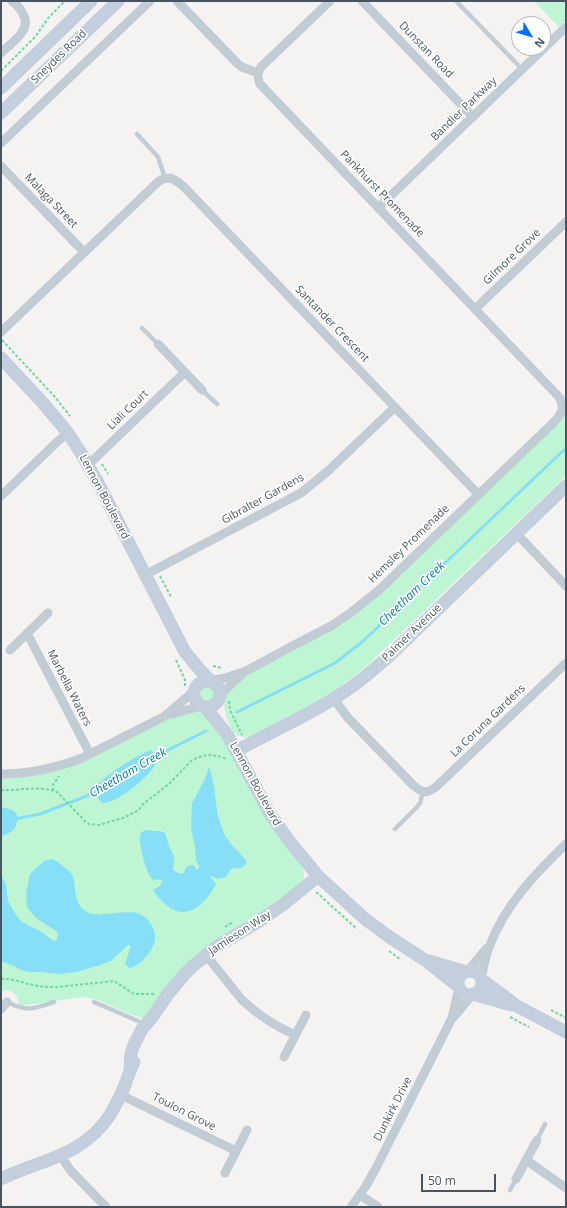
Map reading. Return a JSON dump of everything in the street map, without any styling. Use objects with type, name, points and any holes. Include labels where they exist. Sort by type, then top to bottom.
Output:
[{"type":"street","points":[[1,53],[23,32],[26,22],[22,11],[12,1]]},
{"type":"street","name":"Sneydes Road","points":[[1,88],[91,1]]},
{"type":"street","name":"Sneydes Road","points":[[1,113],[118,1]]},
{"type":"street","points":[[1,143],[150,1]]},
{"type":"street","points":[[177,1],[238,64],[258,74],[262,66],[330,1]]},
{"type":"street","name":"Dunstan Road","points":[[362,1],[473,116]]},
{"type":"street","name":"Bandler Parkway","points":[[378,208],[566,27]]},
{"type":"street","name":"Pankhurst Promenade","points":[[258,74],[259,81],[264,89],[564,403]]},
{"type":"street","name":"Malaga Street","points":[[1,166],[84,252]]},
{"type":"street","points":[[1,332],[159,181],[165,178]]},
{"type":"street","name":"Santander Crescent","points":[[165,178],[173,178],[185,188],[478,494]]},
{"type":"street","name":"Gilmore Grove","points":[[475,309],[566,222]]},
{"type":"street","points":[[158,344],[202,390]]},
{"type":"street","name":"Lennon Boulevard","points":[[1,358],[43,402],[68,433],[88,465],[145,575],[179,653],[191,694]]},
{"type":"street","name":"Liali Court","points":[[88,465],[185,372]]},
{"type":"street","name":"Hemsley Promenade","points":[[210,681],[246,671],[331,626],[349,614],[379,590],[558,417],[562,412],[564,403]]},
{"type":"street","name":"Gibralter Gardens","points":[[145,575],[302,493],[328,471],[395,407]]},
{"type":"street","points":[[1,496],[68,433]]},
{"type":"street","name":"Palmer Avenue","points":[[230,755],[334,699],[361,681],[566,486]]},
{"type":"street","points":[[516,533],[566,586]]},
{"type":"street","points":[[10,650],[48,613]]},
{"type":"street","name":"Marbella Waters","points":[[28,633],[90,754]]},
{"type":"street","name":"Lennon Boulevard","points":[[179,653],[201,671],[210,681]]},
{"type":"street","name":"La Coruna Gardens","points":[[423,792],[432,791],[566,663]]},
{"type":"street","name":"Hemsley Promenade","points":[[219,698],[223,692],[246,671]]},
{"type":"street","points":[[1,774],[41,771],[68,763],[90,754],[164,716],[187,709],[214,705],[219,698],[219,688],[215,683],[210,681],[205,680],[200,682],[191,694],[164,716]]},
{"type":"street","points":[[191,694],[195,700],[203,706]]},
{"type":"street","name":"Lennon Boulevard","points":[[219,698],[228,734],[230,755],[290,842],[318,876],[365,919],[425,960],[459,988]]},
{"type":"street","points":[[334,699],[348,718],[413,785],[423,792]]},
{"type":"street","name":"Lennon Boulevard","points":[[203,706],[228,734]]},
{"type":"street","points":[[473,994],[478,992],[482,984],[481,978],[490,945],[507,912],[542,868],[566,844]]},
{"type":"street","name":"Jamieson Way","points":[[1,1179],[61,1156],[81,1144],[97,1131],[109,1116],[121,1095],[130,1069],[131,1054],[137,1038],[176,984],[194,966],[225,941],[258,922],[284,904],[318,876]]},
{"type":"street","points":[[490,945],[466,972],[461,975],[459,979],[459,988],[466,994],[473,994],[516,1006]]},
{"type":"street","points":[[206,956],[249,1006],[271,1023],[295,1035]]},
{"type":"street","name":"Lennon Boulevard","points":[[425,960],[466,972]]},
{"type":"street","points":[[466,972],[475,972],[516,1006],[566,1032]]},
{"type":"street","name":"Dunkirk Drive","points":[[452,1020],[459,988]]},
{"type":"street","name":"Dunkirk Drive","points":[[351,1207],[376,1168],[452,1020],[473,994]]},
{"type":"street","points":[[284,1057],[306,1015]]},
{"type":"street","name":"Toulon Grove","points":[[121,1095],[236,1151]]},
{"type":"street","points":[[225,1174],[247,1130]]},
{"type":"street","points":[[516,1179],[537,1140]]},
{"type":"street","points":[[61,1156],[70,1170],[106,1207]]},
{"type":"street","points":[[526,1160],[566,1188]]},
{"type":"street","points":[[360,1195],[378,1207]]},
{"type":"lane","points":[[456,1],[522,69]]},
{"type":"lane","points":[[137,134],[158,158],[165,178]]},
{"type":"lane","points":[[142,328],[158,344]]},
{"type":"lane","points":[[202,390],[217,404]]},
{"type":"lane","points":[[395,829],[417,807],[420,803],[423,792]]},
{"type":"lane","points":[[4,1006],[28,1009],[54,1002]]},
{"type":"lane","points":[[94,1002],[150,1022]]},
{"type":"lane","points":[[537,1140],[545,1124]]},
{"type":"lane","points":[[510,1190],[516,1179]]},
{"type":"path","points":[[1,71],[35,37],[49,18],[66,1]]},
{"type":"path","points":[[179,653],[185,680],[184,690],[181,694],[191,694]]},
{"type":"path","points":[[1,790],[42,789],[56,792],[85,821],[89,824],[99,825],[123,818],[139,810],[144,804],[164,789],[191,761],[204,755],[230,755]]},
{"type":"path","points":[[1,979],[47,987],[114,981],[134,994],[154,994]]},
{"type":"path","points":[[545,1007],[566,1018]]},
{"type":"green space","points":[[534,1],[566,1],[566,20],[559,27],[551,19],[551,16],[548,16]]},
{"type":"green space","points":[[566,415],[566,476],[362,670],[338,688],[315,702],[285,719],[247,737],[240,736],[233,731],[226,716],[224,705],[226,696],[235,685],[254,671],[334,629],[480,498]]},
{"type":"green space","points":[[207,687],[212,689],[214,694],[212,699],[207,701],[202,699],[200,694],[202,689]]},
{"type":"green space","points":[[200,711],[210,718],[301,865],[304,876],[301,883],[267,909],[219,938],[145,1019],[98,1000],[83,997],[19,1006],[18,999],[14,993],[8,991],[1,992],[1,778],[31,776],[173,716]]},
{"type":"water","points":[[151,750],[157,756],[157,760],[146,777],[123,795],[108,802],[102,803],[94,793],[96,787],[106,777],[122,766]]},
{"type":"water","points":[[209,767],[214,785],[218,816],[222,829],[229,841],[247,862],[241,868],[232,868],[226,877],[218,879],[211,876],[210,877],[216,884],[205,900],[194,909],[187,912],[181,912],[168,907],[153,890],[160,886],[162,882],[161,879],[153,880],[150,877],[142,852],[140,835],[146,830],[165,833],[174,856],[173,870],[180,874],[184,873],[185,869],[189,865],[193,865],[198,870],[199,866],[196,860],[191,828],[192,803],[205,779]]},
{"type":"water","points":[[1,807],[17,814],[17,822],[13,830],[1,836]]},
{"type":"water","points":[[51,859],[55,860],[71,873],[77,901],[84,910],[97,914],[124,912],[140,914],[148,920],[152,925],[155,940],[152,949],[142,962],[129,968],[125,964],[131,946],[128,945],[111,961],[76,972],[60,974],[30,972],[21,970],[1,961],[1,875],[6,884],[8,901],[22,922],[40,931],[54,941],[57,939],[58,934],[56,931],[36,918],[27,907],[26,893],[30,874],[44,861]]},
{"type":"waterway","name":"Cheetham Creek","points":[[237,712],[335,663],[362,642],[566,448]]},
{"type":"waterway","name":"Cheetham Creek","points":[[155,758],[206,731]]},
{"type":"waterway","name":"Cheetham Creek","points":[[15,819],[40,814],[97,792]]}]
